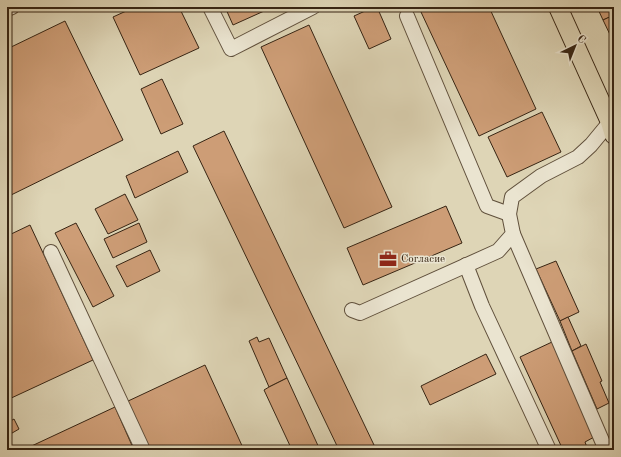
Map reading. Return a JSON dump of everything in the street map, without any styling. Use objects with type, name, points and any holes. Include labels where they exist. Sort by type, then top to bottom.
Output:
[{"type":"main road","points":[[558,7],[613,127]]},
{"type":"lane","points":[[7,9],[12,7]]},
{"type":"lane","points":[[210,7],[232,48],[313,7]]},
{"type":"lane","points":[[407,16],[487,206],[510,214]]},
{"type":"lane","points":[[606,450],[514,234],[510,214],[512,197],[541,176],[578,158],[613,127]]},
{"type":"lane","points":[[352,310],[360,313],[498,251],[514,234]]},
{"type":"lane","points":[[51,252],[143,450]]},
{"type":"lane","points":[[466,265],[482,306],[549,450]]},
{"type":"building","points":[[135,7],[179,7],[199,48],[140,75],[113,17]]},
{"type":"building","points":[[225,7],[273,7],[233,25]]},
{"type":"building","points":[[377,7],[391,39],[369,49],[354,16]]},
{"type":"building","points":[[432,7],[489,7],[536,109],[479,136],[421,12]]},
{"type":"building","points":[[597,7],[614,7],[614,15],[603,20]]},
{"type":"building","points":[[614,15],[614,43],[603,20]]},
{"type":"building","points":[[65,21],[123,140],[7,197],[7,49]]},
{"type":"building","points":[[309,25],[392,207],[344,228],[261,47]]},
{"type":"building","points":[[162,79],[183,124],[161,134],[141,89]]},
{"type":"building","points":[[542,112],[561,152],[507,177],[488,137]]},
{"type":"building","points":[[224,131],[374,445],[363,450],[339,450],[193,146]]},
{"type":"building","points":[[178,151],[188,172],[135,198],[126,176]]},
{"type":"building","points":[[125,194],[138,220],[108,234],[95,209]]},
{"type":"building","points":[[446,206],[462,243],[363,285],[347,248]]},
{"type":"building","points":[[76,223],[114,296],[93,307],[55,233]]},
{"type":"building","points":[[139,223],[147,242],[113,258],[104,239]]},
{"type":"building","points":[[30,225],[93,360],[7,400],[7,236]]},
{"type":"building","points":[[150,250],[160,271],[127,287],[116,266]]},
{"type":"building","points":[[556,261],[579,312],[560,321],[536,269]]},
{"type":"building","points":[[568,317],[581,346],[572,351],[560,321]]},
{"type":"building","points":[[257,337],[259,342],[269,338],[287,378],[269,387],[249,341]]},
{"type":"building","points":[[552,342],[596,436],[585,442],[588,450],[563,450],[520,357]]},
{"type":"building","points":[[586,344],[602,381],[600,382],[609,403],[597,409],[572,351]]},
{"type":"building","points":[[486,354],[496,374],[430,405],[421,386]]},
{"type":"building","points":[[205,365],[244,450],[148,450],[126,402]]},
{"type":"building","points":[[287,378],[320,450],[292,450],[264,390]]},
{"type":"building","points":[[115,407],[134,450],[23,450]]},
{"type":"building","points":[[14,419],[19,429],[7,436],[7,423]]},
{"type":"place","name":"Согласие","points":[[388,259]]}]
